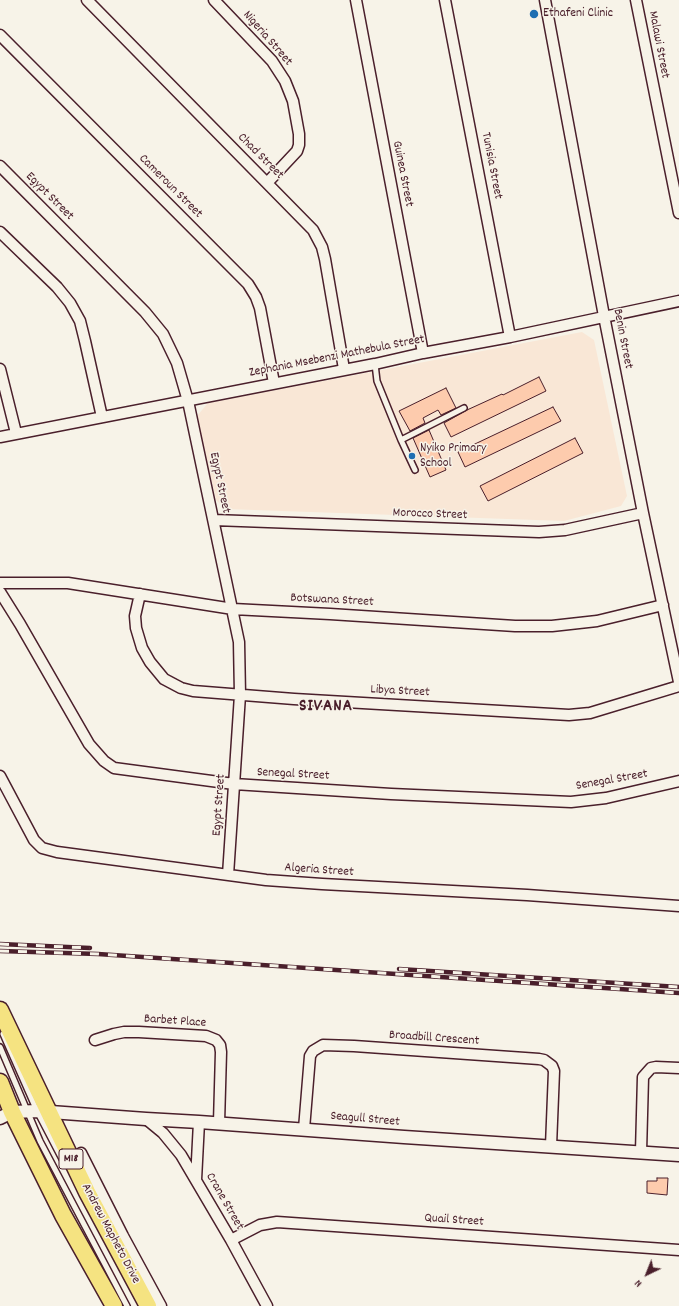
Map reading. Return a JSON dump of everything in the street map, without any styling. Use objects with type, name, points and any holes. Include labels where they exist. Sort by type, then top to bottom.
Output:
[{"type":"main road","name":"Andrew Mapheto Drive","points":[[0,1010],[25,1113],[63,1215],[114,1306]]},
{"type":"main road","name":"Andrew Mapheto Drive","points":[[0,1082],[87,1192],[148,1306]]},
{"type":"street","name":"Chad Street","points":[[87,0],[306,222],[318,238],[326,259],[344,369]]},
{"type":"street","name":"Nigeria Street","points":[[214,0],[272,61],[285,81],[293,101],[299,134],[297,151],[267,183]]},
{"type":"street","name":"Guinea Street","points":[[356,0],[423,353]]},
{"type":"street","name":"Tunisia Street","points":[[445,0],[510,337]]},
{"type":"street","name":"Benin Street","points":[[545,0],[604,316],[643,513],[663,605],[675,640],[679,682]]},
{"type":"street","name":"Malawi Street","points":[[636,0],[679,213]]},
{"type":"street","name":"Cameroun Street","points":[[0,35],[248,284],[256,297],[260,308],[274,383]]},
{"type":"street","name":"Egypt Street","points":[[0,166],[145,312],[170,346],[176,363],[188,401],[239,642],[240,695],[228,875]]},
{"type":"street","points":[[0,232],[57,287],[70,303],[80,321],[102,417]]},
{"type":"street","name":"Zephania Msebenzi Mathebula Street","points":[[0,437],[510,337],[679,300]]},
{"type":"street","points":[[0,369],[16,433]]},
{"type":"street","name":"Morocco Street","points":[[214,520],[539,532],[565,530],[643,513]]},
{"type":"street","name":"Botswana Street","points":[[0,583],[68,583],[233,609],[515,626],[552,626],[597,622],[663,605]]},
{"type":"street","name":"Senegal Street","points":[[0,592],[89,744],[114,768],[234,784],[571,802],[606,798],[679,781]]},
{"type":"street","name":"Libya Street","points":[[140,594],[136,616],[136,628],[137,637],[142,648],[158,674],[171,684],[193,691],[574,715],[590,713],[679,686]]},
{"type":"street","name":"Algeria Street","points":[[0,776],[34,840],[42,848],[47,850],[228,875],[322,884],[527,895],[679,906]]},
{"type":"street","name":"Barbet Place","points":[[95,1040],[114,1034],[139,1032],[206,1036],[216,1040],[220,1044],[221,1052],[219,1123]]},
{"type":"street","name":"Broadbill Crescent","points":[[304,1129],[310,1056],[313,1051],[323,1045],[354,1046],[544,1060],[549,1063],[554,1071],[551,1146]]},
{"type":"street","points":[[641,1152],[643,1077],[650,1068],[679,1068]]},
{"type":"street","name":"Seagull Street","points":[[25,1113],[219,1123],[679,1155]]},
{"type":"street","name":"Crane Street","points":[[146,1120],[171,1141],[196,1180],[268,1306]]},
{"type":"street","points":[[196,1180],[199,1122]]},
{"type":"street","points":[[81,1153],[123,1236],[161,1306]]},
{"type":"street","name":"Quail Street","points":[[231,1240],[260,1225],[277,1222],[679,1250]]},
{"type":"lane","points":[[375,364],[377,381],[415,470]]},
{"type":"lane","points":[[401,440],[464,408]]},
{"type":"lane","points":[[0,1028],[25,1113],[67,1167]]},
{"type":"lane","points":[[0,1047],[25,1113],[127,1306]]},
{"type":"shaded area","name":"Nyiko Primary School","points":[[582,332],[594,340],[627,496],[621,506],[564,521],[226,509],[216,500],[197,416],[208,403]]},
{"type":"building","points":[[539,377],[546,391],[451,437],[444,423],[467,410],[502,394],[503,395]]},
{"type":"building","points":[[446,388],[456,408],[441,415],[438,410],[423,418],[425,423],[410,431],[399,411]]},
{"type":"building","points":[[553,407],[561,421],[465,467],[458,452]]},
{"type":"building","points":[[429,430],[446,470],[430,477],[413,438]]},
{"type":"building","points":[[575,438],[583,453],[488,501],[480,486]]},
{"type":"building","points":[[657,1178],[668,1178],[667,1195],[647,1193],[647,1181],[657,1181]]},
{"type":"railway","points":[[0,944],[90,948]]},
{"type":"railway","points":[[0,951],[98,954],[679,993]]},
{"type":"railway","points":[[399,969],[679,987]]},
{"type":"place","name":"Ethafeni Clinic","points":[[534,14]]},
{"type":"place","name":"Nyiko Primary School","points":[[412,456]]},
{"type":"district","name":"SIVANA","points":[[326,708]]}]
